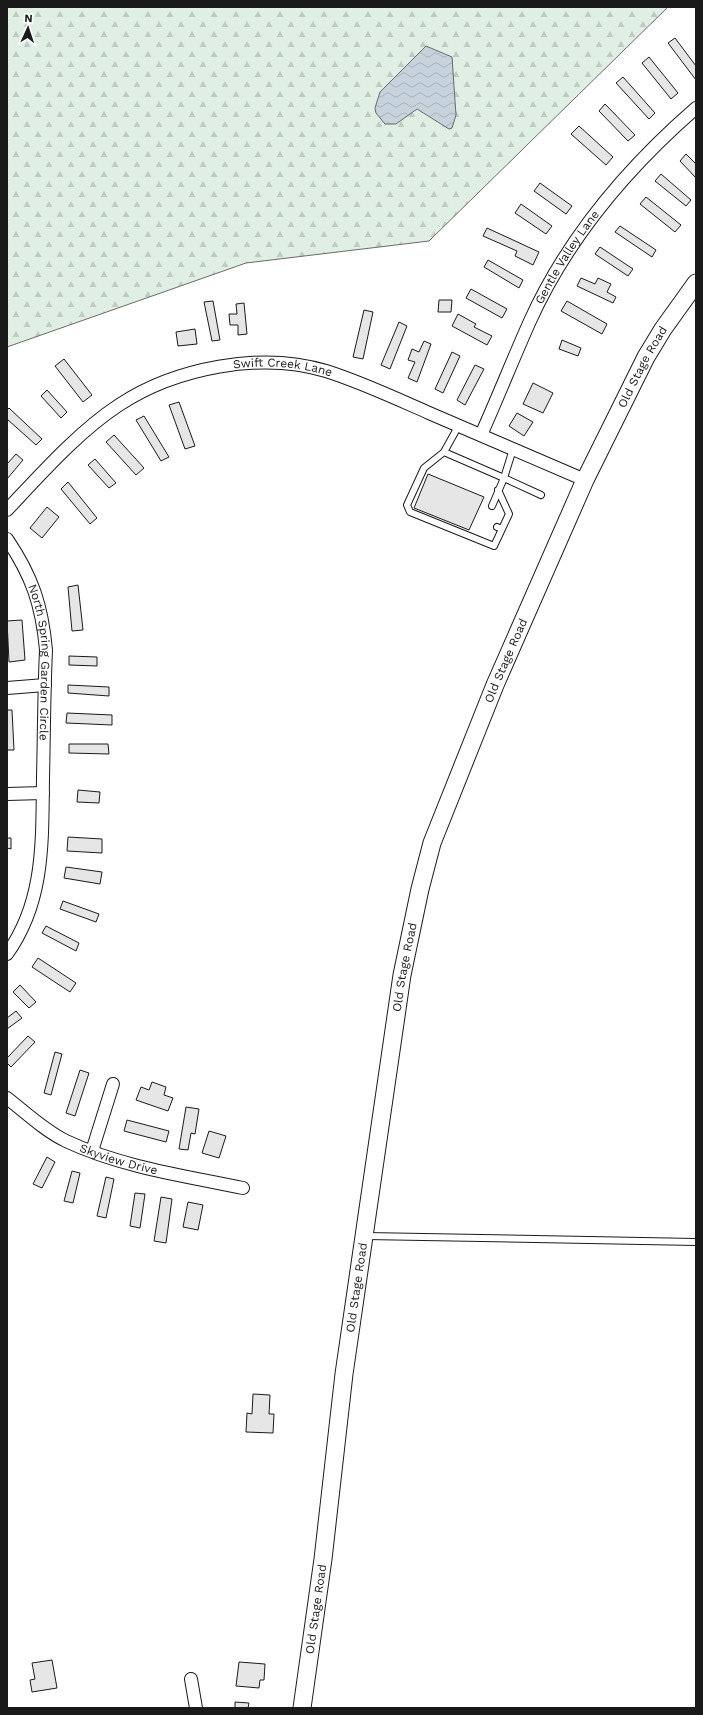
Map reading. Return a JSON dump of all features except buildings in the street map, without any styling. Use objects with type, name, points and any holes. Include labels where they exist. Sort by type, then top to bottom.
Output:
[{"type":"main road","name":"Old Stage Road","points":[[302,1708],[323,1559],[344,1374],[402,975],[420,889],[432,843],[495,685],[585,480],[646,357],[663,329],[696,283]]},
{"type":"street","name":"Gentle Valley Lane","points":[[482,435],[530,320],[554,275],[572,246],[596,211],[625,177],[658,141],[696,108]]},
{"type":"street","name":"Swift Creek Lane","points":[[7,510],[42,472],[103,416],[120,404],[161,382],[217,367],[246,364],[278,364],[326,371],[459,425],[585,480]]},
{"type":"street","name":"North Spring Garden Circle","points":[[7,539],[23,563],[35,590],[44,623],[46,650],[43,793],[44,830],[38,880],[31,906],[21,930],[7,954]]},
{"type":"street","points":[[7,688],[45,685]]},
{"type":"street","points":[[7,794],[43,793]]},
{"type":"street","points":[[92,1151],[113,1084]]},
{"type":"street","name":"Skyview Drive","points":[[7,1098],[65,1140],[92,1151],[132,1163],[243,1188]]},
{"type":"street","points":[[191,1679],[196,1708]]},
{"type":"lane","points":[[459,425],[444,452],[424,468],[407,505],[410,512],[494,546],[500,528],[509,514],[498,490]]},
{"type":"lane","points":[[492,506],[504,478],[513,449]]},
{"type":"lane","points":[[444,452],[541,495]]},
{"type":"lane","points":[[476,540],[479,534]]},
{"type":"lane","points":[[365,1236],[696,1242]]},
{"type":"green space","points":[[7,7],[668,7],[429,241],[246,263],[7,347]]},
{"type":"water","points":[[426,46],[452,57],[456,115],[452,128],[449,129],[417,109],[396,124],[385,124],[376,113],[375,108],[380,92]]}]
